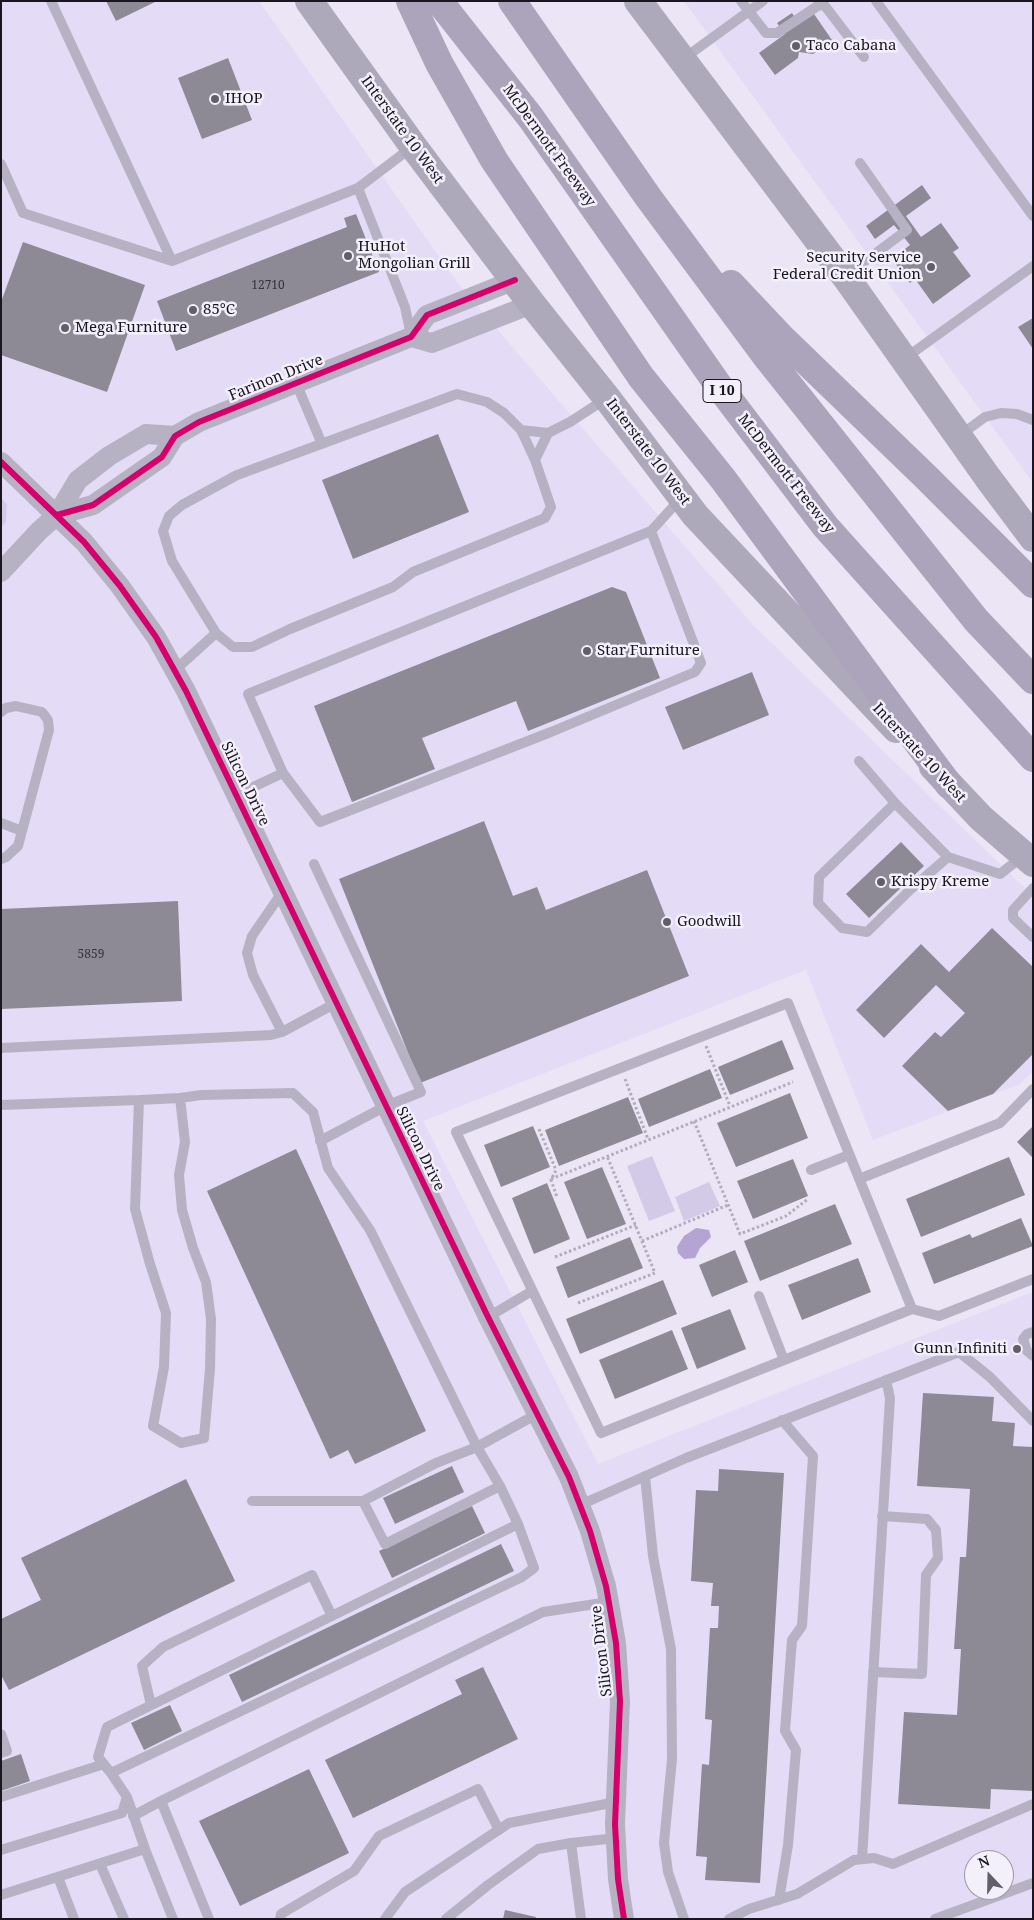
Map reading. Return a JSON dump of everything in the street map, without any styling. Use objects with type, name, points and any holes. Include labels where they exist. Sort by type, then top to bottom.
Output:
[{"type":"highway","points":[[410,1],[439,63],[494,160],[641,377],[723,479],[949,785]]},
{"type":"highway","name":"McDermott Freeway","points":[[439,1],[531,118],[721,389],[825,526],[1033,758]]},
{"type":"highway","points":[[512,1],[648,197],[765,355],[976,620],[1033,680]]},
{"type":"highway","points":[[648,197],[782,338],[927,478],[1033,584]]},
{"type":"main road","name":"Interstate 10 West","points":[[310,1],[413,146],[695,515],[949,785],[981,818],[1028,859]]},
{"type":"main road","points":[[638,1],[845,276],[903,360],[1033,538]]},
{"type":"street","points":[[515,280],[426,315],[411,336],[432,343],[532,304]]},
{"type":"street","name":"Farinon Drive","points":[[57,515],[93,506],[162,457],[175,436],[200,422],[411,336]]},
{"type":"street","name":"Farinon Drive","points":[[1,572],[39,531],[57,515],[78,480],[109,456],[146,434],[175,436]]},
{"type":"street","name":"Silicon Drive","points":[[1,462],[84,542],[120,586],[156,637],[186,691],[488,1317],[569,1477],[590,1531],[606,1586],[616,1643],[620,1701],[616,1838],[618,1880],[624,1919]]},
{"type":"lane","points":[[51,1],[172,261]]},
{"type":"lane","points":[[741,1],[766,33],[777,33],[818,5],[825,6],[864,57]]},
{"type":"lane","points":[[682,60],[763,1]]},
{"type":"lane","points":[[876,1],[1033,216]]},
{"type":"lane","points":[[1,164],[23,213],[172,261],[358,188],[413,146]]},
{"type":"lane","points":[[845,276],[907,230],[860,163]]},
{"type":"lane","points":[[358,188],[405,307],[411,336]]},
{"type":"lane","points":[[903,360],[1033,266]]},
{"type":"lane","points":[[296,383],[322,444]]},
{"type":"lane","points":[[457,394],[487,402],[504,413],[521,430],[535,460],[551,507],[545,518],[413,572],[393,587],[290,629],[252,647],[233,647],[216,633],[172,561],[163,531],[169,516],[182,505],[237,475],[457,394]]},
{"type":"lane","points":[[521,430],[548,433],[570,422],[607,398]]},
{"type":"lane","points":[[958,436],[985,417],[1001,413],[1017,414],[1033,420]]},
{"type":"lane","points":[[535,460],[548,433]]},
{"type":"lane","points":[[651,531],[701,664],[695,672],[551,732],[320,822],[283,773],[248,694],[651,531],[681,497]]},
{"type":"lane","points":[[174,671],[216,633]]},
{"type":"lane","points":[[1,712],[16,706],[42,712],[48,720],[49,730],[18,846],[1,859]]},
{"type":"lane","points":[[859,761],[895,803],[948,856],[1000,874],[1028,859]]},
{"type":"lane","points":[[236,795],[283,773]]},
{"type":"lane","points":[[895,803],[819,877],[818,903],[842,928],[867,932],[911,888],[948,856]]},
{"type":"lane","points":[[1,823],[22,831]]},
{"type":"lane","points":[[314,864],[421,1092],[386,1106],[320,1142]]},
{"type":"lane","points":[[1033,888],[1012,910],[1013,918],[1033,937]]},
{"type":"lane","points":[[282,1032],[253,975],[248,953],[252,936],[283,891]]},
{"type":"lane","points":[[1,1048],[271,1035],[282,1032],[336,1003]]},
{"type":"lane","points":[[912,1309],[788,1003],[456,1132],[601,1433],[912,1309],[938,1316],[1033,1279]]},
{"type":"lane","points":[[859,1179],[1000,1123],[1033,1089]]},
{"type":"lane","points":[[1,1105],[180,1098],[201,1095],[293,1093],[313,1112],[328,1168],[370,1230],[477,1447],[500,1486],[518,1524],[534,1568],[522,1577],[111,1773]]},
{"type":"lane","points":[[139,1100],[135,1209],[166,1313],[164,1367],[153,1426],[181,1443],[204,1438],[210,1369],[211,1319],[206,1282],[193,1248],[182,1210],[179,1175],[185,1142],[180,1098]]},
{"type":"lane","points":[[811,1170],[849,1155]]},
{"type":"lane","points":[[488,1317],[532,1291]]},
{"type":"lane","points":[[759,1296],[784,1360]]},
{"type":"lane","points":[[1033,1332],[1027,1334],[1024,1339],[1027,1351],[1033,1356]]},
{"type":"lane","points":[[580,1505],[686,1458],[959,1352],[990,1377],[1033,1421]]},
{"type":"lane","points":[[862,1859],[890,1398],[886,1380]]},
{"type":"lane","points":[[252,1502],[363,1502],[436,1463],[477,1447],[537,1414]]},
{"type":"lane","points":[[779,1900],[788,1845],[796,1750],[785,1732],[792,1640],[802,1626],[813,1456],[782,1420]]},
{"type":"lane","points":[[645,1476],[653,1556],[671,1649],[672,1759],[664,1843],[668,1872],[684,1919]]},
{"type":"lane","points":[[363,1502],[385,1544],[500,1486]]},
{"type":"lane","points":[[873,1672],[922,1674],[926,1575],[938,1558],[936,1530],[927,1519],[882,1516]]},
{"type":"lane","points":[[173,1919],[126,1797],[98,1757],[108,1727],[518,1524]]},
{"type":"lane","points":[[151,1706],[142,1666],[163,1647],[312,1575],[332,1616]]},
{"type":"lane","points":[[133,1816],[542,1612],[609,1602]]},
{"type":"lane","points":[[1,1734],[7,1751],[1,1753]]},
{"type":"lane","points":[[1,1797],[104,1764]]},
{"type":"lane","points":[[280,1919],[281,1914],[354,1871],[379,1836],[478,1789],[499,1830]]},
{"type":"lane","points":[[1,1850],[122,1813],[126,1797]]},
{"type":"lane","points":[[162,1801],[209,1919]]},
{"type":"lane","points":[[385,1919],[405,1892],[509,1823],[616,1802]]},
{"type":"lane","points":[[729,1919],[749,1909],[797,1894],[854,1860],[874,1858],[893,1864],[1033,1804]]},
{"type":"lane","points":[[446,1919],[538,1849],[616,1838]]},
{"type":"lane","points":[[571,1843],[581,1919]]},
{"type":"lane","points":[[1,1895],[145,1849]]},
{"type":"lane","points":[[100,1864],[124,1919]]},
{"type":"lane","points":[[58,1877],[74,1919]]},
{"type":"lane","points":[[935,1919],[1033,1883]]},
{"type":"path","points":[[702,1037],[730,1106]]},
{"type":"path","points":[[620,1068],[648,1139]]},
{"type":"path","points":[[551,1179],[793,1082]]},
{"type":"path","points":[[694,1121],[740,1234],[786,1216],[808,1199]]},
{"type":"path","points":[[539,1129],[556,1170],[562,1174]]},
{"type":"path","points":[[578,1304],[655,1273],[607,1156]]},
{"type":"path","points":[[556,1170],[551,1179],[557,1196]]},
{"type":"path","points":[[642,1241],[728,1205]]},
{"type":"path","points":[[555,1257],[636,1225]]},
{"type":"shaded area","points":[[1,1],[259,1],[457,282],[520,356],[754,626],[1033,896],[1033,1071],[1020,1084],[873,1140],[806,970],[423,1121],[598,1464],[1033,1292],[1033,1919],[1,1919]]},
{"type":"shaded area","points":[[684,1],[1033,1],[1033,483]]},
{"type":"shaded area","points":[[1,498],[7,504],[6,522],[1,528]]},
{"type":"shaded area","points":[[652,1156],[675,1211],[649,1221],[627,1166]]},
{"type":"shaded area","points":[[709,1182],[720,1206],[684,1221],[675,1197]]},
{"type":"shaded area","points":[[696,1228],[709,1230],[711,1237],[700,1248],[695,1258],[684,1259],[678,1253],[677,1247],[684,1236]]},
{"type":"building","points":[[106,1],[157,1],[116,21]]},
{"type":"building","name":"Taco Cabana","points":[[792,13],[799,24],[814,14],[832,40],[813,54],[799,52],[798,58],[775,75],[759,53],[785,34],[777,23]]},
{"type":"building","name":"IHOP","points":[[228,58],[252,120],[202,139],[178,78]]},
{"type":"building","name":"Security Service Federal Credit Union","points":[[922,185],[931,198],[906,216],[921,237],[941,223],[959,248],[953,252],[971,276],[933,304],[915,279],[910,283],[892,259],[910,245],[894,225],[875,239],[866,226]]},
{"type":"building","points":[[356,214],[379,272],[176,351],[157,301],[347,227],[344,218]]},
{"type":"building","name":"Mega Furniture","points":[[23,242],[145,285],[107,392],[1,355],[1,302]]},
{"type":"building","points":[[1033,318],[1033,349],[1018,327]]},
{"type":"building","points":[[438,434],[469,512],[353,559],[322,480]]},
{"type":"building","points":[[612,587],[626,592],[660,678],[528,731],[516,701],[422,738],[435,769],[352,802],[314,706]]},
{"type":"building","points":[[752,672],[769,715],[683,750],[665,707]]},
{"type":"building","points":[[484,821],[513,896],[537,887],[546,910],[647,870],[689,976],[420,1083],[339,879]]},
{"type":"building","points":[[901,842],[924,866],[869,918],[846,894]]},
{"type":"building","points":[[178,901],[182,1001],[1,1009],[1,909]]},
{"type":"building","points":[[992,928],[1033,967],[1033,1054],[993,1094],[948,1111],[902,1066],[935,1032],[941,1037],[965,1013],[936,985],[884,1038],[856,1010],[921,944],[949,972]]},
{"type":"building","points":[[782,1040],[794,1069],[730,1095],[718,1067]]},
{"type":"building","points":[[710,1069],[722,1098],[649,1127],[638,1099]]},
{"type":"building","points":[[790,1093],[808,1138],[736,1167],[717,1123]]},
{"type":"building","points":[[628,1097],[643,1133],[559,1166],[545,1130]]},
{"type":"building","points":[[533,1126],[550,1167],[501,1187],[484,1145]]},
{"type":"building","points":[[1033,1126],[1033,1158],[1017,1142]]},
{"type":"building","points":[[296,1149],[426,1431],[355,1464],[348,1450],[330,1459],[207,1191]]},
{"type":"building","points":[[1009,1157],[1025,1195],[921,1237],[906,1199]]},
{"type":"building","points":[[793,1159],[808,1196],[753,1219],[737,1181]]},
{"type":"building","points":[[602,1167],[626,1224],[587,1239],[564,1182]]},
{"type":"building","points":[[547,1183],[570,1239],[534,1254],[512,1198]]},
{"type":"building","points":[[835,1204],[852,1244],[760,1281],[744,1241]]},
{"type":"building","points":[[1021,1218],[1033,1246],[934,1284],[922,1253],[970,1234],[972,1238]]},
{"type":"building","points":[[630,1237],[643,1268],[568,1298],[556,1267]]},
{"type":"building","points":[[735,1250],[748,1282],[712,1297],[699,1265]]},
{"type":"building","points":[[858,1258],[871,1292],[802,1320],[788,1285]]},
{"type":"building","points":[[663,1280],[677,1314],[580,1354],[566,1319]]},
{"type":"building","points":[[730,1309],[746,1349],[697,1369],[681,1328]]},
{"type":"building","points":[[672,1330],[688,1369],[615,1399],[599,1360]]},
{"type":"building","points":[[923,1393],[994,1397],[992,1421],[1015,1423],[1013,1446],[1033,1447],[1033,1791],[991,1789],[990,1809],[898,1804],[904,1712],[957,1715],[961,1649],[954,1649],[960,1557],[966,1557],[970,1489],[917,1486]]},
{"type":"building","points":[[452,1466],[464,1492],[395,1524],[383,1498]]},
{"type":"building","points":[[719,1469],[784,1473],[760,1883],[705,1880],[707,1857],[696,1856],[702,1764],[709,1765],[712,1720],[705,1719],[710,1628],[718,1628],[719,1606],[711,1606],[713,1583],[691,1581],[696,1490],[718,1491]]},
{"type":"building","points":[[186,1479],[235,1581],[9,1690],[1,1675],[1,1619],[41,1600],[21,1558]]},
{"type":"building","points":[[472,1506],[485,1533],[392,1578],[379,1551]]},
{"type":"building","points":[[501,1544],[514,1571],[242,1702],[229,1675]]},
{"type":"building","points":[[483,1667],[518,1739],[353,1818],[325,1760],[462,1694],[455,1680]]},
{"type":"building","points":[[170,1705],[182,1731],[144,1750],[131,1723]]},
{"type":"building","points":[[21,1754],[30,1781],[1,1791],[1,1761]]},
{"type":"building","points":[[309,1769],[349,1853],[240,1906],[199,1821]]},
{"type":"building","points":[[505,1910],[536,1917],[535,1919],[503,1919]]},
{"type":"cycle path","points":[[57,515],[93,505],[162,457],[175,436],[199,422],[411,337],[427,315],[515,280]]},
{"type":"cycle path","points":[[1,462],[84,542],[120,586],[156,637],[186,691],[488,1317],[569,1477],[590,1531],[606,1586],[616,1643],[620,1701],[615,1824],[618,1879],[624,1919]]},
{"type":"place","name":"Taco Cabana","points":[[796,46]]},
{"type":"place","name":"IHOP","points":[[215,99]]},
{"type":"place","name":"HuHot Mongolian Grill","points":[[348,256]]},
{"type":"place","name":"Security Service Federal Credit Union","points":[[931,267]]},
{"type":"place","name":"85°C","points":[[193,310]]},
{"type":"place","name":"Mega Furniture","points":[[65,328]]},
{"type":"place","name":"Star Furniture","points":[[587,651]]},
{"type":"place","name":"Krispy Kreme","points":[[881,882]]},
{"type":"place","name":"Goodwill","points":[[667,922]]},
{"type":"place","name":"Gunn Infiniti","points":[[1017,1349]]}]
